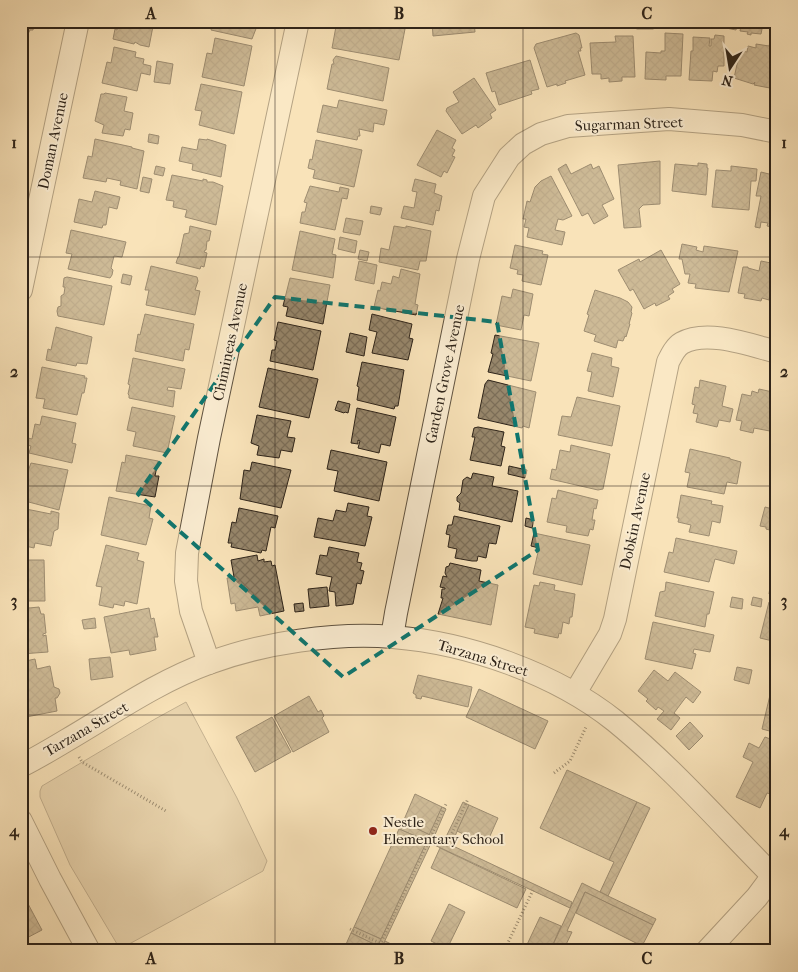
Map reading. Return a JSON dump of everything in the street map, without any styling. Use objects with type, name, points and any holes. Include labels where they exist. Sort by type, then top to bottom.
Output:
[{"type":"street","name":"Doman Avenue","points":[[21,290],[78,21]]},
{"type":"street","name":"Chimineas Avenue","points":[[209,663],[191,611],[186,581],[187,553],[209,438],[298,21]]},
{"type":"street","name":"Sugarman Street","points":[[541,134],[568,126],[669,120],[742,126],[777,132]]},
{"type":"street","name":"Garden Grove Avenue","points":[[392,637],[468,259],[484,196],[509,157],[523,144],[541,134]]},
{"type":"street","name":"Dobkin Avenue","points":[[575,693],[610,634],[615,619],[668,362],[680,344],[705,337],[777,352]]},
{"type":"street","name":"Tarzana Street","points":[[21,766],[160,685],[209,663],[260,648],[305,640],[392,637],[433,642],[477,653],[528,671],[575,693],[614,720],[657,758],[775,876]]},
{"type":"street","points":[[21,821],[89,951]]},
{"type":"street","points":[[707,951],[758,897],[775,876]]},
{"type":"path","points":[[554,773],[570,761],[586,727]]},
{"type":"path","points":[[79,757],[82,762],[166,811]]},
{"type":"path","points":[[446,846],[468,800]]},
{"type":"path","points":[[378,951],[446,804]]},
{"type":"path","points":[[504,951],[534,888]]},
{"type":"path","points":[[350,929],[397,951]]},
{"type":"highlighted area","points":[[275,297],[497,322],[538,550],[343,677],[138,494]]},
{"type":"shaded area","points":[[186,702],[237,798],[267,861],[263,871],[120,949],[70,865],[40,797],[40,791],[42,786]]},
{"type":"building","points":[[21,21],[35,21],[33,30],[30,30],[27,34],[25,44],[21,43]]},
{"type":"building","points":[[116,21],[154,21],[149,47],[135,42],[134,44],[113,39],[115,29],[117,30],[118,26],[115,26]]},
{"type":"building","points":[[213,21],[259,21],[252,39],[211,30]]},
{"type":"building","points":[[337,21],[378,21],[398,25],[398,27],[405,29],[399,60],[332,48]]},
{"type":"building","points":[[432,21],[474,21],[475,32],[433,36]]},
{"type":"building","points":[[637,21],[653,21],[653,29],[637,29]]},
{"type":"building","points":[[717,21],[738,21],[736,30],[716,26]]},
{"type":"building","points":[[742,21],[760,22],[758,28],[762,29],[761,34],[751,33],[751,35],[747,34],[748,32],[740,31]]},
{"type":"building","points":[[773,30],[777,31],[775,89],[754,85],[755,82],[753,84],[734,78],[740,51],[747,52],[748,46],[756,48],[756,44],[769,46]]},
{"type":"building","points":[[576,33],[579,35],[582,48],[580,48],[581,51],[578,51],[585,75],[565,81],[566,83],[557,86],[557,84],[547,87],[534,48],[536,44]]},
{"type":"building","points":[[665,33],[683,34],[681,76],[666,76],[666,80],[645,79],[646,52],[661,53],[661,51],[665,51]]},
{"type":"building","points":[[715,35],[724,36],[724,66],[718,66],[717,72],[713,71],[712,81],[689,80],[693,37],[710,38],[709,46],[711,46],[711,39],[714,39]]},
{"type":"building","points":[[615,36],[633,36],[635,77],[622,77],[622,81],[609,82],[609,78],[601,79],[601,74],[592,74],[590,43],[616,42]]},
{"type":"building","points":[[215,38],[252,46],[244,86],[202,77],[207,53],[212,54]]},
{"type":"building","points":[[114,47],[136,52],[135,57],[144,59],[143,64],[151,66],[150,75],[141,73],[137,91],[102,83],[107,62],[111,63]]},
{"type":"building","points":[[336,56],[389,68],[383,101],[327,89],[332,64],[334,64],[333,60]]},
{"type":"building","points":[[530,60],[539,89],[531,91],[532,94],[499,105],[495,91],[492,92],[486,73]]},
{"type":"building","points":[[157,61],[173,64],[170,84],[154,82]]},
{"type":"building","points":[[474,78],[496,110],[490,114],[492,118],[478,128],[476,125],[462,134],[446,111],[447,108],[459,102],[453,92]]},
{"type":"building","points":[[201,84],[242,92],[234,134],[199,125],[202,111],[195,110]]},
{"type":"building","points":[[101,94],[127,97],[124,111],[133,113],[130,130],[125,129],[123,136],[102,133],[104,125],[95,121]]},
{"type":"building","points":[[339,100],[387,110],[384,125],[374,123],[373,132],[359,129],[360,136],[358,136],[357,140],[317,132],[323,105],[337,108]]},
{"type":"building","points":[[437,130],[456,140],[452,148],[455,150],[452,156],[455,157],[447,173],[444,171],[441,177],[417,165]]},
{"type":"building","points":[[149,134],[159,136],[158,144],[148,142]]},
{"type":"building","points":[[95,139],[144,151],[137,189],[120,185],[121,181],[107,178],[106,182],[83,178],[88,156],[92,157]]},
{"type":"building","points":[[199,139],[207,139],[226,145],[221,177],[192,170],[193,164],[179,161],[182,147],[197,150]]},
{"type":"building","points":[[316,140],[362,150],[354,187],[313,178],[315,170],[308,168],[310,159],[312,160]]},
{"type":"building","points":[[660,161],[660,204],[643,205],[639,209],[641,227],[624,228],[618,165]]},
{"type":"building","points":[[698,163],[707,164],[708,168],[706,195],[672,191],[675,164],[698,166]]},
{"type":"building","points":[[566,164],[571,174],[591,164],[593,169],[599,166],[614,199],[602,205],[608,216],[594,224],[588,213],[582,216],[558,169]]},
{"type":"building","points":[[156,166],[165,168],[163,176],[154,174]]},
{"type":"building","points":[[731,166],[757,169],[756,181],[751,181],[749,210],[712,207],[716,170],[731,171]]},
{"type":"building","points":[[761,172],[777,176],[777,228],[767,226],[768,223],[761,222],[760,228],[755,227],[761,196],[756,196]]},
{"type":"building","points":[[172,175],[203,181],[203,179],[207,180],[207,182],[223,186],[216,225],[185,217],[187,210],[173,207],[174,201],[166,200]]},
{"type":"building","points":[[551,176],[572,216],[563,220],[558,219],[555,230],[565,232],[562,245],[527,237],[529,228],[524,227],[526,219],[523,219],[527,201],[530,202],[535,187],[541,181]]},
{"type":"building","points":[[143,177],[152,179],[149,193],[140,191]]},
{"type":"building","points":[[415,179],[436,184],[434,193],[442,196],[439,211],[436,210],[433,225],[401,218],[404,206],[414,208],[417,192],[412,191]]},
{"type":"building","points":[[310,186],[339,192],[340,187],[349,189],[347,199],[342,198],[335,230],[300,223],[302,212],[305,212],[307,203],[304,202]]},
{"type":"building","points":[[95,191],[120,197],[117,209],[109,207],[106,225],[103,225],[102,228],[74,222],[79,199],[92,202]]},
{"type":"building","points":[[371,206],[382,208],[380,215],[370,213]]},
{"type":"building","points":[[346,218],[363,221],[360,235],[343,232]]},
{"type":"building","points":[[190,226],[211,231],[204,252],[207,253],[204,267],[201,266],[200,269],[176,263],[184,234],[189,233]]},
{"type":"building","points":[[394,226],[406,228],[406,226],[431,231],[426,261],[420,261],[418,270],[379,262],[381,248],[389,250]]},
{"type":"building","points":[[71,230],[126,242],[122,257],[114,256],[111,268],[113,270],[110,278],[68,269],[72,254],[66,253]]},
{"type":"building","points":[[300,231],[335,239],[332,254],[336,255],[333,278],[292,270]]},
{"type":"building","points":[[340,237],[357,241],[355,253],[338,249]]},
{"type":"building","points":[[682,244],[697,247],[696,250],[703,252],[704,246],[738,251],[729,292],[695,288],[696,284],[688,283],[690,274],[685,274],[682,259],[679,259]]},
{"type":"building","points":[[515,245],[543,251],[542,254],[548,255],[541,285],[522,281],[523,275],[517,274],[518,270],[510,268]]},
{"type":"building","points":[[360,250],[369,252],[367,261],[358,259]]},
{"type":"building","points":[[661,250],[680,284],[672,289],[674,292],[668,296],[670,299],[656,306],[655,303],[644,309],[633,289],[630,291],[618,270],[639,259],[640,262]]},
{"type":"building","points":[[359,261],[377,265],[374,284],[355,280]]},
{"type":"building","points":[[761,261],[776,264],[774,274],[777,275],[777,297],[770,295],[769,300],[762,298],[761,301],[744,298],[745,294],[738,293],[743,267],[759,271]]},
{"type":"building","points":[[151,266],[197,277],[198,281],[195,290],[200,291],[195,315],[146,305],[149,290],[145,290]]},
{"type":"building","points":[[401,269],[420,274],[415,304],[418,305],[416,315],[374,307],[382,282],[391,284],[393,276],[399,278]]},
{"type":"building","points":[[123,274],[132,276],[130,285],[121,283]]},
{"type":"building","points":[[64,278],[112,286],[104,325],[58,316],[57,311],[58,307],[61,306],[61,296],[64,294]]},
{"type":"building","points":[[290,278],[330,285],[323,324],[286,316],[288,307],[283,306]]},
{"type":"building","points":[[513,289],[533,294],[529,316],[524,315],[521,330],[496,325],[502,296],[511,298]]},
{"type":"building","points":[[595,290],[620,298],[628,302],[632,307],[626,337],[623,341],[618,340],[616,348],[594,341],[596,335],[584,331],[589,315],[587,314]]},
{"type":"building","points":[[145,314],[194,324],[189,350],[185,349],[183,361],[135,351],[138,334],[140,335]]},
{"type":"building","points":[[372,314],[412,324],[409,338],[413,339],[408,360],[372,353],[377,332],[369,330]]},
{"type":"building","points":[[278,322],[321,331],[313,370],[270,361],[272,350],[275,350],[277,341],[274,340]]},
{"type":"building","points":[[56,327],[92,337],[87,364],[77,363],[76,366],[46,360],[48,349],[51,350]]},
{"type":"building","points":[[350,333],[367,337],[364,356],[346,352]]},
{"type":"building","points":[[495,335],[539,343],[531,381],[488,372],[493,354],[491,353]]},
{"type":"building","points":[[592,353],[612,358],[611,366],[619,368],[613,397],[588,391],[592,372],[587,371]]},
{"type":"building","points":[[133,358],[185,369],[181,389],[168,387],[167,390],[175,391],[173,407],[129,398],[130,385],[128,384]]},
{"type":"building","points":[[362,362],[404,370],[398,406],[395,406],[394,409],[357,400],[359,387],[357,386]]},
{"type":"building","points":[[42,367],[87,378],[77,415],[43,408],[45,399],[36,398]]},
{"type":"building","points":[[268,368],[318,379],[309,418],[259,407]]},
{"type":"building","points":[[488,380],[536,392],[529,428],[478,418],[485,384]]},
{"type":"building","points":[[700,380],[726,386],[722,406],[733,409],[730,422],[719,420],[717,427],[696,422],[698,414],[693,413],[695,405],[692,404],[695,387],[699,388]]},
{"type":"building","points":[[759,389],[777,393],[777,423],[775,432],[754,428],[753,433],[740,430],[742,421],[736,420],[742,394],[751,396],[752,391],[758,393]]},
{"type":"building","points":[[577,397],[620,406],[612,446],[558,435],[562,416],[571,417]]},
{"type":"building","points":[[338,401],[350,404],[348,413],[335,410]]},
{"type":"building","points":[[132,407],[175,416],[167,453],[133,446],[136,432],[127,430]]},
{"type":"building","points":[[357,408],[396,417],[390,446],[381,444],[379,453],[358,448],[360,441],[358,440],[358,444],[351,443]]},
{"type":"building","points":[[257,415],[291,421],[287,437],[295,438],[292,452],[281,450],[279,458],[257,455],[259,446],[251,443]]},
{"type":"building","points":[[42,416],[76,423],[72,443],[76,444],[72,463],[29,453],[31,446],[27,445],[28,438],[32,439],[35,424],[40,425]]},
{"type":"building","points":[[478,427],[504,432],[501,446],[505,447],[501,466],[470,460],[475,437],[472,437],[474,428]]},
{"type":"building","points":[[571,445],[610,454],[603,489],[598,490],[550,479],[552,469],[556,470],[560,450],[570,452]]},
{"type":"building","points":[[690,449],[741,462],[737,484],[727,482],[724,494],[687,487],[690,473],[685,472]]},
{"type":"building","points":[[331,450],[387,462],[379,501],[334,491],[338,471],[327,469]]},
{"type":"building","points":[[126,455],[158,461],[155,476],[159,476],[155,497],[116,491],[122,462],[125,463]]},
{"type":"building","points":[[252,462],[291,470],[281,508],[240,499],[244,470],[250,471]]},
{"type":"building","points":[[31,463],[68,470],[59,510],[21,500],[24,473],[27,474]]},
{"type":"building","points":[[509,466],[527,470],[525,478],[508,474]]},
{"type":"building","points":[[473,473],[494,477],[492,486],[518,491],[512,522],[459,510],[460,503],[457,501],[457,497],[461,493],[463,480],[467,477],[471,479]]},
{"type":"building","points":[[558,490],[598,500],[596,509],[594,508],[592,520],[595,520],[593,530],[590,529],[588,536],[566,532],[567,526],[547,522],[552,498],[556,499]]},
{"type":"building","points":[[681,495],[712,501],[711,504],[723,506],[720,523],[712,521],[709,536],[689,532],[691,525],[678,522]]},
{"type":"building","points":[[109,497],[151,506],[149,518],[153,519],[146,545],[101,535]]},
{"type":"building","points":[[348,503],[369,507],[367,516],[372,517],[365,546],[314,537],[318,518],[333,521],[336,510],[346,512]]},
{"type":"building","points":[[765,507],[777,510],[777,529],[773,531],[760,526]]},
{"type":"building","points":[[21,508],[51,514],[51,511],[59,513],[58,529],[54,531],[51,546],[35,543],[34,548],[21,545]]},
{"type":"building","points":[[239,508],[278,516],[275,528],[271,527],[266,551],[262,550],[261,553],[231,547],[232,543],[228,543],[232,522],[236,523]]},
{"type":"building","points":[[454,516],[500,526],[496,544],[489,543],[486,558],[478,556],[477,561],[472,561],[455,558],[457,549],[448,547],[450,535],[446,534],[448,525],[452,525]]},
{"type":"building","points":[[526,518],[534,520],[532,528],[525,526]]},
{"type":"building","points":[[534,533],[590,545],[582,585],[533,574],[539,548],[531,546]]},
{"type":"building","points":[[676,538],[737,551],[734,564],[715,559],[709,582],[664,572],[669,552],[673,553]]},
{"type":"building","points":[[106,545],[139,553],[137,560],[144,562],[137,604],[125,601],[124,606],[114,604],[113,608],[99,605],[102,587],[96,586]]},
{"type":"building","points":[[329,547],[359,553],[357,562],[362,563],[360,570],[364,571],[361,584],[357,583],[353,604],[336,606],[335,592],[329,591],[332,577],[316,574],[320,555],[327,556]]},
{"type":"building","points":[[257,555],[258,561],[264,559],[264,562],[271,561],[272,566],[275,565],[284,611],[260,616],[258,607],[236,611],[235,603],[231,604],[227,578],[234,577],[231,560]]},
{"type":"building","points":[[21,560],[44,560],[45,601],[21,601]]},
{"type":"building","points":[[450,563],[481,570],[479,581],[498,585],[491,625],[438,614],[443,598],[441,598],[442,589],[445,589],[440,587],[443,576],[447,577],[445,573],[446,567]]},
{"type":"building","points":[[771,580],[777,582],[777,596],[769,594]]},
{"type":"building","points":[[540,582],[555,585],[554,590],[575,594],[572,617],[570,617],[569,624],[563,622],[561,634],[559,633],[558,638],[534,633],[535,629],[525,627],[534,585],[539,586]]},
{"type":"building","points":[[666,582],[714,592],[705,627],[655,616],[660,592],[665,591]]},
{"type":"building","points":[[327,587],[329,606],[310,608],[308,589]]},
{"type":"building","points":[[732,597],[743,599],[742,609],[730,607]]},
{"type":"building","points":[[753,597],[762,599],[761,607],[751,605]]},
{"type":"building","points":[[769,602],[777,604],[777,642],[760,638]]},
{"type":"building","points":[[303,603],[304,611],[295,612],[294,604]]},
{"type":"building","points":[[21,606],[28,606],[29,608],[39,607],[41,614],[44,614],[46,633],[43,636],[46,635],[48,652],[21,654]]},
{"type":"building","points":[[149,608],[151,619],[154,618],[158,637],[154,637],[156,650],[130,655],[129,650],[111,653],[104,617]]},
{"type":"building","points":[[95,618],[96,628],[84,629],[82,620]]},
{"type":"building","points":[[653,622],[714,635],[710,652],[694,649],[693,653],[696,654],[692,669],[645,659]]},
{"type":"building","points":[[110,657],[113,677],[91,680],[89,659]]},
{"type":"building","points":[[35,659],[37,669],[50,666],[54,687],[59,689],[60,693],[55,698],[57,711],[21,718],[21,662]]},
{"type":"building","points":[[737,667],[752,670],[749,684],[734,680]]},
{"type":"building","points":[[654,670],[668,681],[675,672],[701,692],[693,703],[686,697],[674,713],[680,718],[671,730],[657,719],[664,711],[658,707],[656,710],[646,701],[648,699],[638,691]]},
{"type":"building","points":[[418,675],[472,687],[468,707],[422,696],[421,699],[416,698],[416,695],[413,693]]},
{"type":"building","points":[[479,689],[548,721],[535,749],[466,717]]},
{"type":"building","points":[[770,695],[777,696],[777,733],[762,729]]},
{"type":"building","points":[[309,696],[318,712],[321,710],[324,716],[322,718],[329,732],[293,752],[274,716]]},
{"type":"building","points":[[272,717],[291,752],[255,772],[236,737]]},
{"type":"building","points":[[690,722],[703,736],[689,750],[676,736]]},
{"type":"building","points":[[765,737],[777,740],[777,782],[771,794],[767,793],[760,808],[736,797],[753,762],[743,757],[749,743],[759,748]]},
{"type":"building","points":[[567,770],[637,802],[609,860],[540,828]]},
{"type":"building","points":[[415,794],[442,807],[430,835],[403,822]]},
{"type":"building","points":[[463,802],[469,805],[451,845],[444,841]]},
{"type":"building","points":[[637,802],[650,808],[608,896],[600,892],[614,862],[609,860]]},
{"type":"building","points":[[469,805],[498,818],[486,845],[457,831]]},
{"type":"building","points":[[442,807],[446,809],[434,837],[380,951],[375,951]]},
{"type":"building","points":[[403,822],[430,835],[427,841],[399,829]]},
{"type":"building","points":[[399,829],[427,841],[381,939],[354,927]]},
{"type":"building","points":[[434,837],[572,902],[570,908],[430,843]]},
{"type":"building","points":[[440,848],[526,889],[517,908],[431,868]]},
{"type":"building","points":[[582,883],[656,919],[653,925],[585,892],[567,931],[572,932],[563,951],[550,951]]},
{"type":"building","points":[[585,892],[653,925],[642,946],[576,913]]},
{"type":"building","points":[[26,900],[42,930],[21,941],[21,903]]},
{"type":"building","points":[[449,904],[465,912],[447,949],[431,941]]},
{"type":"building","points":[[540,917],[561,926],[550,951],[524,951]]},
{"type":"building","points":[[354,927],[381,939],[378,946],[351,933]]},
{"type":"building","points":[[351,933],[378,946],[375,951],[343,951]]},
{"type":"building","points":[[385,941],[405,951],[392,951],[382,947]]},
{"type":"place","name":"Nestle Elementary School","points":[[373,831]]}]
